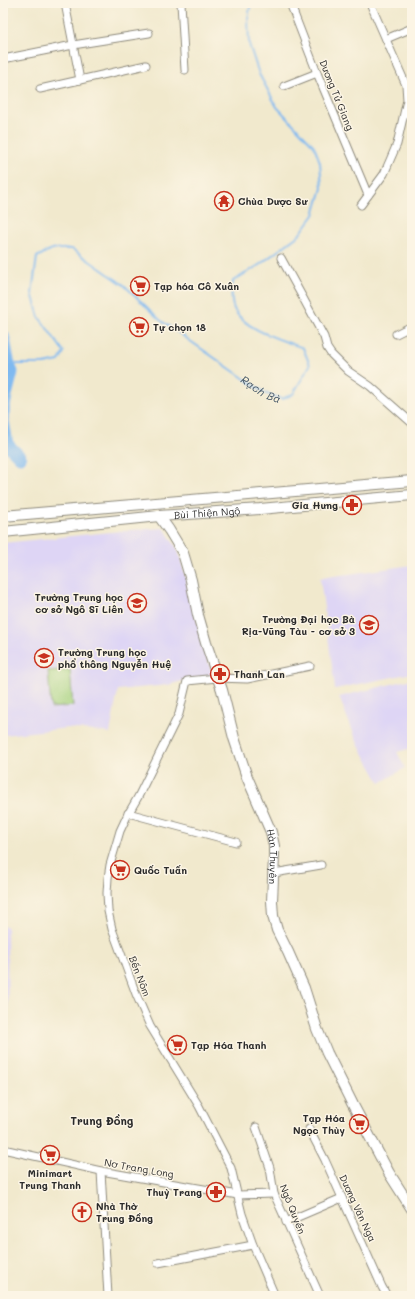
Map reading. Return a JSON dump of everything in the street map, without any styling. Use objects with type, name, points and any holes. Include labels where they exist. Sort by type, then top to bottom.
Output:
[{"type":"main road","name":"Bùi Thiện Ngộ","points":[[3,516],[412,481]]},
{"type":"main road","name":"Bùi Thiện Ngộ","points":[[3,532],[159,516],[295,506],[412,495]]},
{"type":"main road","points":[[194,500],[195,514]]},
{"type":"main road","name":"Hàn Thuyên","points":[[159,516],[183,553],[191,580],[198,615],[246,777],[271,832],[274,846],[272,901],[275,924],[304,988],[317,1029],[327,1053],[389,1173],[412,1209]]},
{"type":"street","points":[[65,3],[80,80]]},
{"type":"street","points":[[181,3],[185,70]]},
{"type":"street","name":"Dương Tử Giang","points":[[290,3],[317,73],[368,195]]},
{"type":"street","points":[[361,204],[384,174],[397,144],[409,84],[386,40],[370,3]]},
{"type":"street","points":[[386,40],[412,28]]},
{"type":"street","points":[[3,58],[150,33]]},
{"type":"street","points":[[40,89],[146,65]]},
{"type":"street","points":[[284,86],[317,73]]},
{"type":"street","points":[[281,258],[307,304],[331,354],[412,423]]},
{"type":"street","points":[[396,334],[412,326]]},
{"type":"street","points":[[217,678],[247,680],[310,666]]},
{"type":"street","name":"Bến Nôm","points":[[217,678],[187,681],[179,714],[120,831],[110,865],[108,878],[108,911],[112,929],[136,994],[150,1026],[210,1125],[231,1168],[242,1214],[275,1296]]},
{"type":"street","points":[[128,813],[236,842]]},
{"type":"street","points":[[274,873],[321,865]]},
{"type":"street","name":"Ngô Quyền","points":[[256,1127],[270,1168],[274,1194],[320,1296]]},
{"type":"street","name":"Dương Vân Nga","points":[[309,1130],[325,1160],[387,1296]]},
{"type":"street","name":"Nơ Trang Long","points":[[3,1149],[100,1171],[238,1195],[274,1194]]},
{"type":"street","points":[[100,1171],[108,1296]]},
{"type":"street","points":[[286,1222],[342,1198]]},
{"type":"street","points":[[158,1263],[253,1244]]},
{"type":"shaded area","points":[[164,528],[178,550],[212,675],[168,685],[118,690],[110,733],[68,728],[3,735],[3,543]]},
{"type":"shaded area","name":"Trường Đại học Bà Rịa-Vũng Tàu - cơ sở 3","points":[[412,565],[412,673],[335,689],[320,578]]},
{"type":"shaded area","points":[[412,679],[412,748],[397,752],[405,768],[380,783],[358,744],[339,697]]},
{"type":"shaded area","points":[[3,926],[7,926],[8,1023],[3,1023]]},
{"type":"green space","points":[[70,669],[73,706],[51,708],[48,671]]},
{"type":"waterway","name":"Rạch Bà","points":[[8,364],[44,364],[59,361],[64,352],[39,317],[32,293],[37,257],[52,249],[72,249],[124,285],[160,320],[265,393],[282,399],[293,394],[310,365],[303,348],[275,338],[246,323],[234,309],[232,302],[233,281],[259,265],[299,235],[314,215],[322,188],[320,162],[314,146],[277,107],[259,74],[249,44],[248,18],[251,3]]},
{"type":"waterway","name":"Rạch Bà","points":[[3,336],[12,372],[3,414]]},
{"type":"waterway","name":"Rạch Bà","points":[[3,421],[7,444],[20,457]]},
{"type":"place","name":"Chùa Dược Sư","points":[[224,201]]},
{"type":"place","name":"Tạp hóa Cô Xuân","points":[[140,286]]},
{"type":"place","name":"Tự chọn 18","points":[[139,327]]},
{"type":"place","name":"Gia Hưng","points":[[352,505]]},
{"type":"place","name":"Trường Trung học cơ sở Ngô Sĩ Liên","points":[[137,603]]},
{"type":"place","name":"Trường Đại học Bà Rịa-Vũng Tàu - cơ sở 3","points":[[369,625]]},
{"type":"place","name":"Trường Trung học phổ thông Nguyễn Huệ","points":[[44,658]]},
{"type":"place","name":"Thanh Lan","points":[[220,674]]},
{"type":"place","name":"Quốc Tuấn","points":[[120,870]]},
{"type":"place","name":"Tạp Hóa Thanh","points":[[177,1045]]},
{"type":"place","name":"Tạp Hóa Ngọc Thùy","points":[[359,1124]]},
{"type":"place","name":"Minimart Trung Thanh","points":[[50,1155]]},
{"type":"place","name":"Thuỳ Trang","points":[[216,1192]]},
{"type":"place","name":"Nhà Thờ Trung Đồng","points":[[82,1212]]},
{"type":"district","name":"Trung Đồng","points":[[102,1120]]}]
